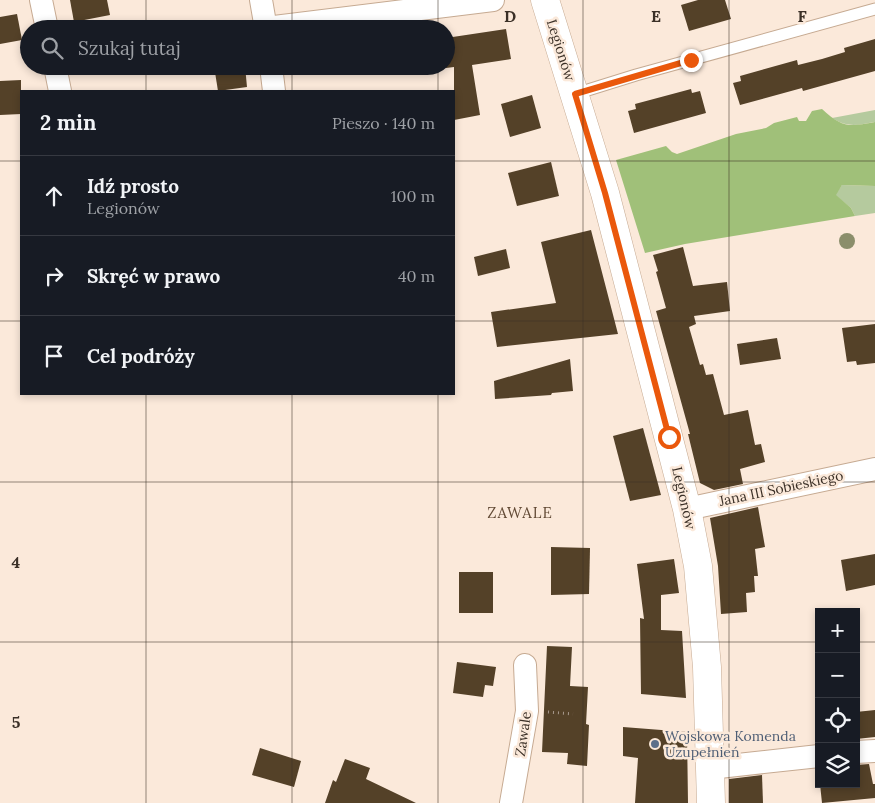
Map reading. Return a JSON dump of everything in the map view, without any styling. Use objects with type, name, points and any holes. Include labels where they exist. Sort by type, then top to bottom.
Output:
[{"type":"street","points":[[41,0],[45,20]]},
{"type":"street","points":[[261,0],[265,20]]},
{"type":"street","points":[[331,20],[493,0]]},
{"type":"street","name":"Legionów","points":[[545,0],[605,193],[687,509],[698,566],[707,667],[711,803]]},
{"type":"street","points":[[57,75],[60,90]]},
{"type":"street","points":[[272,75],[274,90]]},
{"type":"street","name":"Jana III Sobieskiego","points":[[687,509],[875,468]]},
{"type":"street","name":"Zawale","points":[[511,803],[527,711],[524,665]]},
{"type":"street","points":[[860,752],[875,750]]},
{"type":"street","points":[[710,768],[815,756]]},
{"type":"lane","points":[[575,94],[636,75],[875,9]]},
{"type":"path","points":[[542,712],[573,714]]},
{"type":"green space","points":[[822,109],[835,120],[846,125],[875,122],[875,186],[842,185],[836,195],[851,208],[855,216],[685,244],[645,253],[616,160],[666,146],[677,154],[736,134],[766,128],[774,123],[797,117],[799,121],[806,121],[812,111]]},
{"type":"green space","points":[[875,110],[875,122],[858,125],[843,123],[832,118]]},
{"type":"green space","points":[[842,185],[875,186],[875,213],[855,216],[851,208],[835,195]]},
{"type":"building","points":[[70,0],[107,0],[110,15],[74,20]]},
{"type":"building","points":[[698,0],[725,0],[731,19],[689,31],[681,5]]},
{"type":"building","points":[[17,14],[20,40],[0,44],[0,17]]},
{"type":"building","points":[[506,29],[511,59],[472,65],[480,115],[455,120],[454,75],[455,37]]},
{"type":"building","points":[[875,39],[875,71],[803,91],[802,88],[740,105],[733,83],[741,81],[740,76],[797,60],[798,65],[822,59],[845,52],[844,48]]},
{"type":"building","points":[[215,75],[246,75],[247,87],[218,90]]},
{"type":"building","points":[[21,80],[20,114],[0,115],[0,81]]},
{"type":"building","points":[[691,89],[692,93],[700,91],[706,113],[634,133],[628,111],[636,109],[635,104]]},
{"type":"building","points":[[532,95],[541,128],[510,137],[501,104]]},
{"type":"building","points":[[551,162],[559,196],[517,206],[508,173]]},
{"type":"building","points":[[591,230],[618,334],[497,347],[491,312],[556,303],[541,242]]},
{"type":"building","points":[[683,247],[693,286],[727,282],[730,311],[694,316],[696,324],[689,327],[700,365],[703,364],[706,375],[713,374],[724,415],[748,410],[755,445],[761,444],[765,462],[740,469],[743,484],[714,490],[700,483],[688,434],[690,434],[656,311],[666,308],[653,255]]},
{"type":"building","points":[[506,249],[510,268],[478,276],[474,257]]},
{"type":"building","points":[[875,324],[875,363],[857,365],[856,361],[847,362],[842,328]]},
{"type":"building","points":[[777,338],[781,359],[740,365],[737,344]]},
{"type":"building","points":[[570,359],[573,391],[552,393],[551,395],[495,399],[494,381]]},
{"type":"building","points":[[643,428],[661,495],[630,501],[613,436]]},
{"type":"building","points":[[758,507],[765,547],[755,549],[758,576],[754,576],[755,592],[746,593],[747,612],[721,614],[718,566],[710,518]]},
{"type":"building","points":[[551,547],[590,548],[589,594],[551,595]]},
{"type":"building","points":[[875,554],[875,585],[846,591],[841,560]]},
{"type":"building","points":[[674,559],[679,593],[661,595],[661,630],[682,631],[686,698],[641,694],[640,618],[644,619],[637,564]]},
{"type":"building","points":[[459,572],[493,572],[493,613],[459,613]]},
{"type":"building","points":[[547,646],[572,647],[570,686],[588,687],[586,724],[589,725],[587,766],[567,764],[568,753],[542,752]]},
{"type":"building","points":[[457,662],[496,667],[493,686],[485,685],[483,697],[453,693]]},
{"type":"building","points":[[875,710],[875,737],[860,739],[860,712]]},
{"type":"building","name":"Wojskowa Komenda Uzupełnień","points":[[623,727],[687,732],[688,803],[635,803],[638,758],[623,756]]},
{"type":"building","points":[[260,748],[301,761],[294,787],[252,775]]},
{"type":"building","points":[[345,759],[370,768],[366,779],[416,803],[325,803],[333,780],[336,782]]},
{"type":"building","points":[[869,764],[873,784],[875,784],[875,798],[822,803],[820,788],[860,788],[860,765]]},
{"type":"building","points":[[762,775],[763,803],[729,803],[729,779]]},
{"type":"place","name":"Wojskowa Komenda Uzupełnień","points":[[655,744]]},
{"type":"district","name":"ZAWALE","points":[[520,513]]},
{"type":"route","points":[[669,437],[605,193],[575,94],[691,60]]}]
